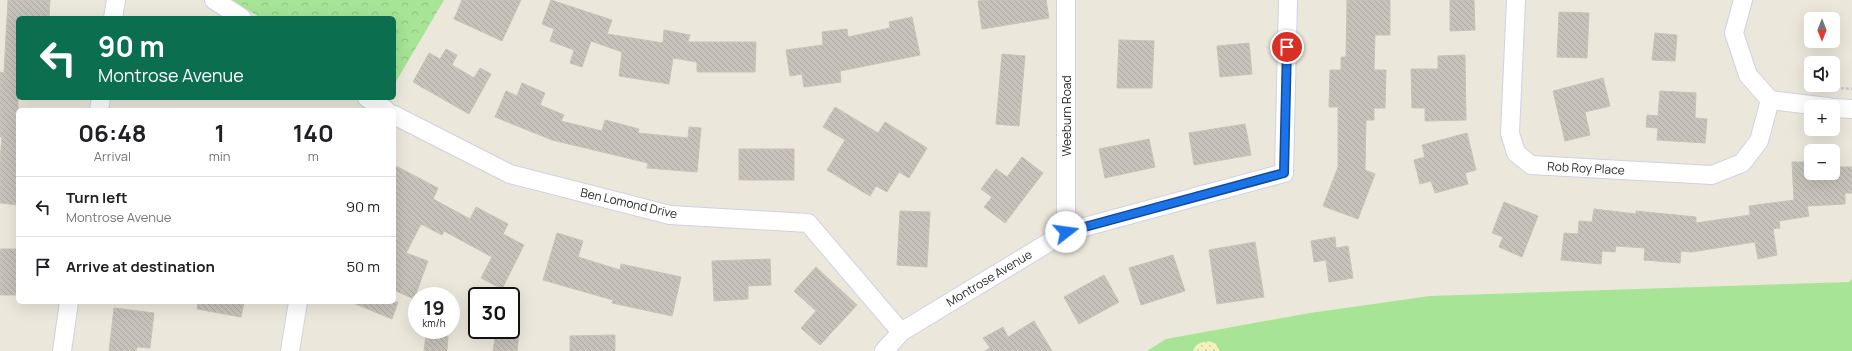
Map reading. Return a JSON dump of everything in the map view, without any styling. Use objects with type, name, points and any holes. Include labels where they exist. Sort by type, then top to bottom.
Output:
[{"type":"street","points":[[113,16],[116,0]]},
{"type":"street","points":[[214,0],[239,16]]},
{"type":"street","name":"Weeburn Road","points":[[1066,0],[1066,232]]},
{"type":"street","name":"Montrose Avenue","points":[[884,351],[901,332],[1066,232],[1284,173],[1288,0]]},
{"type":"street","name":"Rob Roy Place","points":[[1516,0],[1510,133],[1516,153],[1531,165],[1712,175],[1742,163],[1759,141],[1770,100]]},
{"type":"street","points":[[1743,0],[1734,33],[1748,75],[1770,100],[1804,104]]},
{"type":"street","name":"Ben Lomond Drive","points":[[370,100],[382,108]]},
{"type":"street","points":[[1840,108],[1852,109]]},
{"type":"street","name":"Ben Lomond Drive","points":[[396,117],[510,174],[670,215],[808,223],[901,332]]},
{"type":"street","points":[[62,351],[69,304]]},
{"type":"street","points":[[290,351],[298,304]]},
{"type":"green space","points":[[232,0],[444,0],[396,82],[396,16],[258,16]]},
{"type":"green space","points":[[1852,279],[1852,351],[1147,351],[1166,339],[1310,313],[1430,296],[1849,282]]},
{"type":"sand","points":[[1209,341],[1215,343],[1220,351],[1193,351],[1199,343]]},
{"type":"building","points":[[8,0],[50,0],[49,16],[16,16],[16,100],[18,100],[18,108],[16,108],[16,205],[0,203],[0,160],[2,137],[0,137],[0,72],[4,73]]},
{"type":"building","points":[[462,0],[521,0],[502,41],[454,19]]},
{"type":"building","points":[[551,0],[612,20],[607,34],[663,43],[664,30],[690,35],[688,42],[756,42],[755,72],[697,72],[697,62],[673,58],[669,84],[619,76],[622,52],[591,41],[582,67],[570,63],[574,50],[550,41],[554,29],[542,24]]},
{"type":"building","points":[[1046,0],[1049,18],[982,29],[978,1]]},
{"type":"building","points":[[1347,0],[1390,0],[1390,35],[1375,35],[1374,70],[1386,70],[1385,108],[1374,108],[1374,120],[1366,120],[1365,170],[1375,174],[1358,219],[1323,206],[1338,167],[1338,107],[1329,107],[1330,70],[1341,70],[1341,57],[1346,57]]},
{"type":"building","points":[[1450,0],[1474,0],[1475,30],[1450,31]]},
{"type":"building","points":[[1559,12],[1589,13],[1587,58],[1557,57]]},
{"type":"building","points":[[912,17],[920,55],[840,71],[841,82],[804,87],[802,74],[790,76],[786,50],[823,45],[822,32],[847,29],[848,37],[890,28],[889,22]]},
{"type":"building","points":[[1655,33],[1677,35],[1675,61],[1652,60]]},
{"type":"building","points":[[1119,40],[1154,41],[1152,88],[1117,88]]},
{"type":"building","points":[[1249,43],[1252,74],[1220,77],[1217,46]]},
{"type":"building","points":[[446,49],[457,55],[452,65],[474,78],[480,68],[491,74],[469,114],[413,82],[429,53],[440,59]]},
{"type":"building","points":[[1002,54],[1025,56],[1019,126],[996,124]]},
{"type":"building","points":[[1465,55],[1466,120],[1425,121],[1425,108],[1412,108],[1411,69],[1438,69],[1438,56]]},
{"type":"building","points":[[1603,78],[1610,106],[1585,112],[1590,135],[1565,141],[1553,91]]},
{"type":"building","points":[[522,83],[545,93],[540,105],[564,115],[561,121],[602,131],[605,120],[639,129],[638,133],[688,138],[689,127],[701,128],[697,172],[647,168],[648,163],[552,140],[495,117],[506,91],[517,96]]},
{"type":"building","points":[[1660,91],[1696,93],[1695,118],[1707,119],[1705,143],[1657,140],[1658,128],[1646,127],[1647,115],[1658,116]]},
{"type":"building","points":[[835,107],[878,133],[885,122],[927,148],[909,178],[899,172],[887,192],[876,186],[870,196],[827,170],[845,140],[823,127]]},
{"type":"building","points":[[1245,124],[1251,155],[1194,165],[1189,133]]},
{"type":"building","points":[[1467,133],[1476,170],[1465,173],[1468,184],[1435,193],[1431,181],[1420,184],[1414,160],[1425,157],[1422,145]]},
{"type":"building","points":[[1149,139],[1155,167],[1105,178],[1099,149]]},
{"type":"building","points":[[739,149],[794,149],[794,180],[739,180]]},
{"type":"building","points":[[1022,157],[1043,173],[1005,223],[984,207],[992,197],[981,189],[996,169],[1007,177]]},
{"type":"building","points":[[1792,162],[1804,162],[1804,180],[1840,180],[1840,167],[1852,167],[1852,193],[1845,193],[1845,204],[1807,206],[1809,216],[1779,221],[1780,228],[1773,229],[1777,255],[1758,259],[1755,242],[1691,252],[1681,251],[1680,263],[1644,260],[1645,248],[1616,246],[1615,252],[1602,251],[1601,264],[1561,260],[1564,233],[1578,234],[1579,221],[1592,222],[1594,209],[1636,214],[1636,211],[1696,217],[1696,223],[1750,215],[1749,206],[1794,200]]},
{"type":"building","points":[[396,166],[438,188],[433,199],[470,219],[476,207],[508,224],[503,234],[524,245],[503,287],[498,287],[481,278],[492,257],[444,231],[442,235],[421,224],[406,253],[428,261],[418,287],[408,287],[408,296],[396,291]]},
{"type":"building","points":[[1504,202],[1538,216],[1522,257],[1499,247],[1503,237],[1492,233]]},
{"type":"building","points":[[900,211],[930,212],[927,267],[897,265]]},
{"type":"building","points":[[557,233],[583,241],[578,257],[620,270],[621,264],[681,277],[672,316],[612,303],[613,300],[543,280]]},
{"type":"building","points":[[1335,237],[1336,248],[1348,246],[1353,278],[1329,282],[1326,260],[1314,262],[1311,241]]},
{"type":"building","points":[[1255,242],[1264,297],[1217,304],[1209,250]]},
{"type":"building","points":[[0,249],[16,249],[16,295],[0,295]]},
{"type":"building","points":[[1173,255],[1185,291],[1141,305],[1129,268]]},
{"type":"building","points":[[770,259],[771,285],[748,286],[748,299],[714,301],[712,261]]},
{"type":"building","points":[[816,267],[857,305],[820,345],[801,328],[816,311],[794,291]]},
{"type":"building","points":[[1104,275],[1119,302],[1079,324],[1064,297]]},
{"type":"building","points":[[396,302],[398,302],[392,319],[356,304],[396,304]]},
{"type":"building","points":[[198,304],[244,304],[241,317],[197,309]]},
{"type":"building","points":[[114,308],[154,313],[150,348],[137,347],[136,351],[109,351]]},
{"type":"building","points":[[1034,321],[1052,351],[985,351],[990,348],[983,338],[1003,327],[1008,337]]},
{"type":"building","points":[[615,335],[615,351],[570,351],[570,336]]},
{"type":"building","points":[[426,339],[448,339],[447,351],[424,351]]},
{"type":"building","points":[[495,339],[518,339],[517,351],[493,351]]},
{"type":"route","points":[[1066,232],[1284,173],[1287,47]]}]
